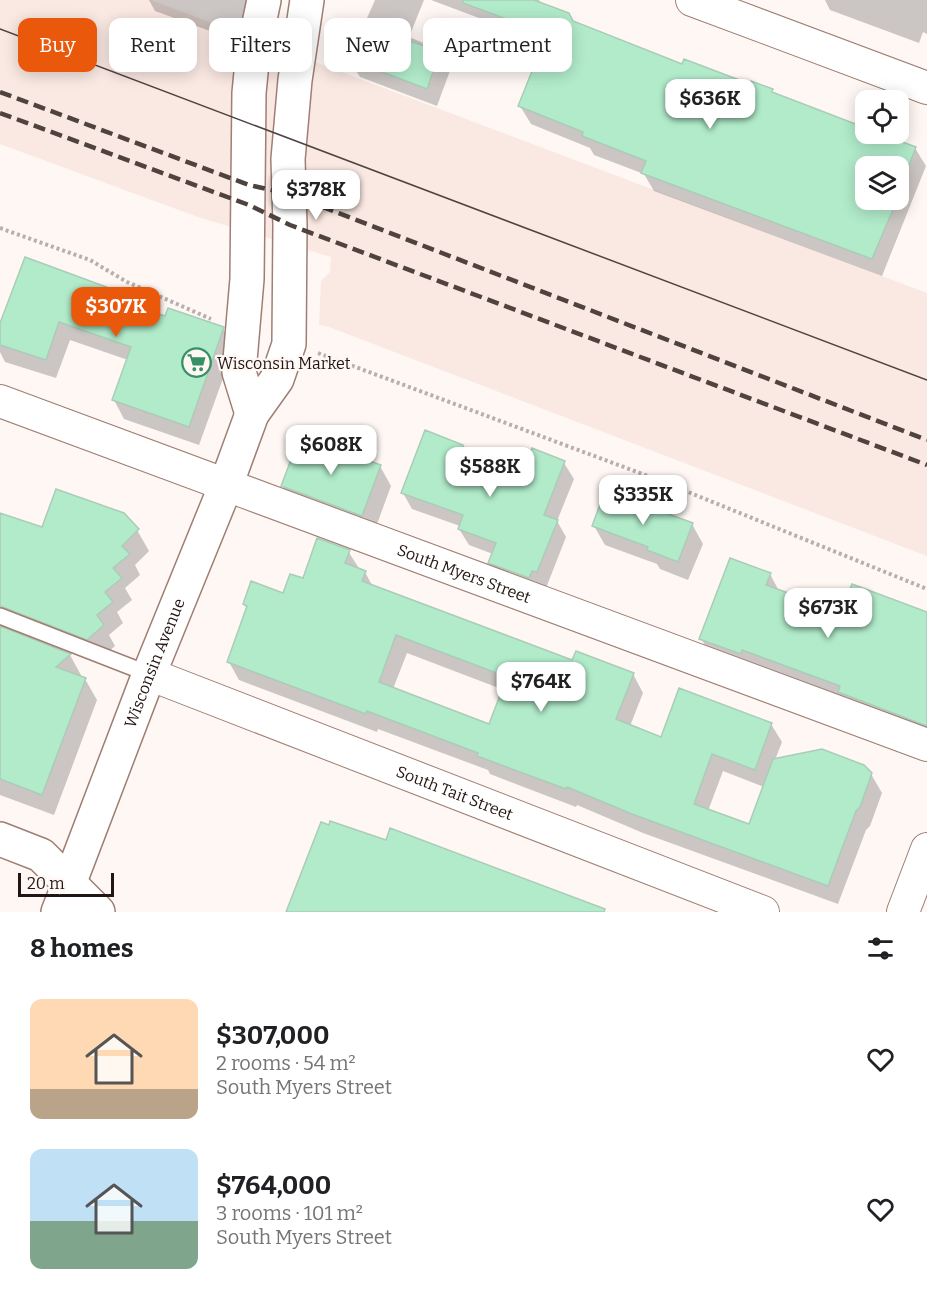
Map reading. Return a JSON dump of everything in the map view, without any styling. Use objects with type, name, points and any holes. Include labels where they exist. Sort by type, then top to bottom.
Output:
[{"type":"main road","points":[[252,414],[239,372],[247,279],[249,93],[253,52],[264,0]]},
{"type":"main road","name":"Wisconsin Avenue","points":[[64,898],[149,674],[226,485],[252,414],[277,379],[289,344],[288,159],[295,80],[307,0]]},
{"type":"main road","points":[[0,840],[41,855],[64,898],[98,912]]},
{"type":"street","points":[[692,0],[927,88]]},
{"type":"street","name":"South Myers Street","points":[[0,401],[927,745]]},
{"type":"street","name":"South Tait Street","points":[[149,674],[763,912]]},
{"type":"street","points":[[903,912],[927,849]]},
{"type":"lane","points":[[0,616],[149,674]]},
{"type":"path","points":[[0,228],[90,260],[127,282],[204,317],[242,329]]},
{"type":"path","points":[[289,344],[322,354],[656,479],[927,589]]},
{"type":"shaded area","points":[[0,0],[151,0],[209,22],[209,72],[312,72],[312,61],[324,65],[324,72],[342,72],[927,293],[927,556],[319,325],[321,281],[330,272],[331,257],[198,217],[0,144]]},
{"type":"building","points":[[463,0],[534,0],[569,13],[572,18],[504,18],[463,3]]},
{"type":"building","points":[[572,19],[682,64],[684,59],[750,84],[751,81],[773,89],[772,92],[855,124],[855,144],[908,144],[916,147],[909,165],[909,156],[855,156],[855,210],[893,210],[872,259],[641,173],[646,161],[582,136],[583,132],[518,106],[532,72],[572,72]]},
{"type":"building","points":[[411,41],[423,46],[423,72],[433,72],[427,89],[382,72],[411,72]]},
{"type":"building","points":[[25,257],[120,292],[117,300],[165,316],[168,308],[224,327],[189,427],[112,400],[131,347],[59,322],[46,360],[0,345],[0,323]]},
{"type":"building","points":[[425,430],[463,445],[463,447],[524,469],[532,448],[565,461],[544,515],[558,520],[537,572],[532,571],[529,578],[488,563],[496,543],[458,529],[463,515],[401,493]]},
{"type":"building","points":[[300,436],[381,465],[362,516],[281,486]]},
{"type":"building","points":[[56,489],[124,513],[139,529],[122,546],[130,554],[113,568],[122,578],[105,592],[113,602],[97,615],[104,625],[87,640],[0,606],[0,513],[42,527]]},
{"type":"building","points":[[605,491],[693,523],[678,562],[647,550],[648,547],[592,526]]},
{"type":"building","points":[[317,538],[350,550],[345,563],[366,571],[362,581],[572,660],[576,651],[634,673],[616,719],[661,737],[679,688],[772,723],[755,770],[712,754],[694,804],[749,824],[773,759],[822,749],[864,765],[872,773],[828,886],[632,814],[567,787],[566,789],[477,756],[478,753],[367,711],[366,714],[227,662],[247,606],[243,604],[251,581],[283,593],[290,574],[303,578]],"holes":[[[396,635],[507,677],[489,724],[379,682]]]},
{"type":"building","points":[[730,558],[771,573],[766,585],[841,612],[852,584],[927,612],[927,726],[838,692],[840,686],[742,650],[741,654],[699,639]]},
{"type":"building","points":[[0,626],[71,654],[56,667],[86,678],[42,795],[0,779]]},
{"type":"building","points":[[330,821],[386,840],[390,828],[605,909],[604,912],[286,912],[321,822],[329,825]]},
{"type":"tram line","points":[[0,29],[927,380]]},
{"type":"railway","points":[[0,92],[249,185],[289,194],[927,440]]},
{"type":"railway","points":[[0,113],[249,205],[290,225],[927,465]]},
{"type":"place","name":"Wisconsin Market","points":[[196,363]]}]
